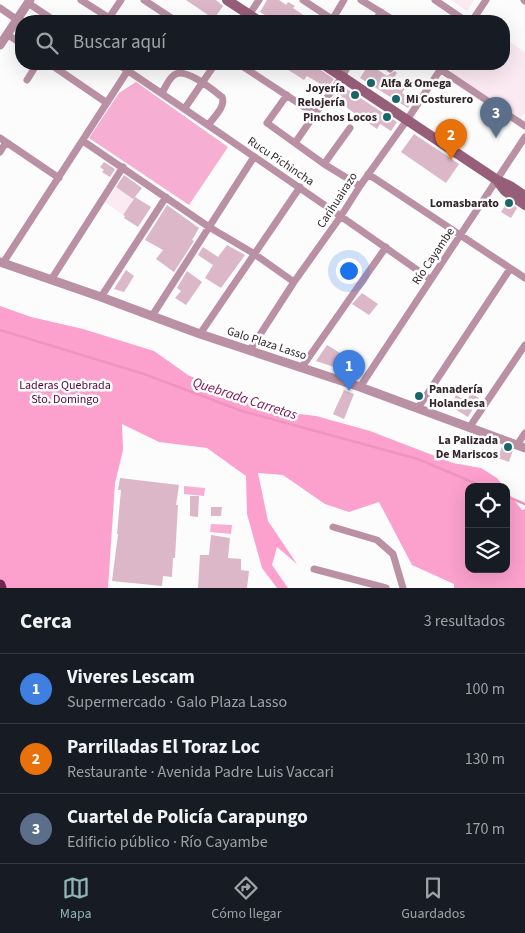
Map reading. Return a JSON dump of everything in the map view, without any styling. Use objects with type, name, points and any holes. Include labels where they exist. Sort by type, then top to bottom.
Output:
[{"type":"main road","points":[[227,0],[244,15]]},
{"type":"main road","points":[[346,70],[407,120],[497,180],[525,196]]},
{"type":"main road","points":[[497,180],[506,191],[525,205]]},
{"type":"street","points":[[81,0],[104,15]]},
{"type":"street","points":[[114,15],[121,0]]},
{"type":"street","points":[[144,0],[167,15]]},
{"type":"street","points":[[249,15],[259,0]]},
{"type":"street","points":[[303,0],[326,15]]},
{"type":"street","points":[[336,15],[344,0]]},
{"type":"street","points":[[361,0],[386,15]]},
{"type":"street","points":[[435,0],[457,15]]},
{"type":"street","points":[[476,15],[486,0]]},
{"type":"street","points":[[19,15],[29,1],[47,15]]},
{"type":"street","points":[[0,8],[15,18]]},
{"type":"street","points":[[0,45],[15,21]]},
{"type":"street","points":[[7,34],[15,40]]},
{"type":"street","points":[[27,80],[33,70]]},
{"type":"street","points":[[59,70],[107,103]]},
{"type":"street","points":[[1,262],[59,178],[128,70]]},
{"type":"street","name":"Rucu Pichincha","points":[[134,70],[162,93],[430,279]]},
{"type":"street","points":[[185,108],[211,70]]},
{"type":"street","points":[[249,70],[317,112]]},
{"type":"street","points":[[295,143],[346,70]]},
{"type":"street","name":"Carihuairazo","points":[[250,350],[294,282],[440,70]]},
{"type":"street","points":[[446,70],[525,126]]},
{"type":"street","points":[[162,93],[173,74],[179,72],[185,73],[202,83],[222,97],[223,104],[209,124]]},
{"type":"street","points":[[287,94],[267,123],[324,164],[360,186]]},
{"type":"street","points":[[324,164],[350,128]]},
{"type":"street","name":"Río Cayambe","points":[[360,387],[525,137]]},
{"type":"street","points":[[0,152],[3,140],[59,178]]},
{"type":"street","points":[[83,141],[294,282]]},
{"type":"street","points":[[152,316],[254,157]]},
{"type":"street","points":[[51,280],[123,167]]},
{"type":"street","points":[[368,174],[525,278]]},
{"type":"street","points":[[200,334],[253,253],[300,187]]},
{"type":"street","points":[[102,297],[166,197]]},
{"type":"street","points":[[302,367],[386,248]]},
{"type":"street","name":"Galo Plaza Lasso","points":[[1,262],[200,334],[360,387],[521,447]]},
{"type":"street","points":[[418,408],[510,269]]},
{"type":"street","points":[[469,428],[525,345]]},
{"type":"street","points":[[521,447],[525,433]]},
{"type":"street","points":[[333,527],[377,540],[392,554],[403,588]]},
{"type":"street","points":[[314,569],[386,588]]},
{"type":"shaded area","points":[[451,0],[474,0],[467,11]]},
{"type":"shaded area","points":[[510,42],[525,52],[525,112],[521,118],[451,72],[452,70],[510,70]]},
{"type":"shaded area","points":[[136,82],[228,147],[189,205],[89,138],[119,93]]},
{"type":"shaded area","points":[[118,185],[134,197],[123,215],[105,202]]},
{"type":"shaded area","points":[[184,486],[205,488],[204,496],[184,494]]},
{"type":"shaded area","points":[[211,524],[232,525],[231,534],[210,532]]},
{"type":"green space","name":"Laderas Quebrada Sto. Domingo","points":[[0,306],[31,317],[83,329],[154,351],[188,375],[244,401],[274,411],[316,416],[370,431],[453,463],[481,468],[497,478],[501,483],[465,483],[465,573],[510,573],[510,495],[522,510],[525,509],[525,588],[454,588],[454,584],[412,565],[379,502],[349,512],[325,504],[283,475],[258,473],[268,521],[297,564],[277,547],[272,565],[288,588],[277,588],[262,568],[247,514],[246,476],[207,448],[159,442],[122,424],[123,450],[115,483],[108,588],[0,588]]},
{"type":"building","points":[[186,0],[216,0],[223,6],[217,15],[208,15]]},
{"type":"building","points":[[267,0],[279,0],[286,5],[288,2],[295,6],[293,8],[303,15],[265,15],[260,12]]},
{"type":"building","points":[[288,70],[321,70],[334,79],[327,88],[307,76],[304,80]]},
{"type":"building","points":[[365,70],[378,70],[387,76],[395,71],[397,73],[393,79],[406,87],[402,93],[413,100],[408,108],[360,78]]},
{"type":"building","points":[[342,86],[397,122],[391,131],[380,124],[377,129],[333,98]]},
{"type":"building","points":[[414,134],[459,164],[446,183],[401,152]]},
{"type":"building","points":[[104,162],[115,169],[110,177],[102,172],[104,170],[100,167]]},
{"type":"building","points":[[124,175],[142,188],[133,199],[116,187]]},
{"type":"building","points":[[135,197],[151,207],[138,227],[124,218],[125,216],[123,215]]},
{"type":"building","points":[[508,201],[517,208],[511,218],[501,212]]},
{"type":"building","points":[[167,205],[199,228],[192,240],[194,241],[174,272],[156,259],[163,250],[145,240]]},
{"type":"building","points":[[227,245],[245,255],[221,288],[205,278],[213,265],[198,255],[203,247],[218,257]]},
{"type":"building","points":[[126,270],[134,276],[124,292],[114,289]]},
{"type":"building","points":[[187,271],[202,282],[186,305],[175,298],[181,291],[177,288]]},
{"type":"building","points":[[362,293],[378,304],[369,315],[352,304]]},
{"type":"building","points":[[327,345],[345,356],[337,368],[316,361]]},
{"type":"building","points":[[344,390],[354,394],[344,419],[333,414]]},
{"type":"building","points":[[471,393],[479,398],[468,417],[450,406],[456,395],[466,401]]},
{"type":"building","points":[[502,446],[513,450],[509,462],[498,458]]},
{"type":"building","points":[[120,478],[179,485],[176,505],[178,505],[175,558],[173,558],[172,577],[163,576],[162,586],[112,581],[118,534],[121,490],[118,490]]},
{"type":"building","points":[[190,496],[199,496],[198,517],[190,516]]},
{"type":"building","points":[[211,507],[222,507],[221,516],[211,516]]},
{"type":"building","points":[[211,535],[230,538],[228,558],[241,559],[241,570],[249,571],[247,588],[198,588],[200,555],[209,555]]},
{"type":"waterway","name":"Quebrada Carretas","points":[[0,330],[144,374],[242,411],[418,459],[475,483]]},
{"type":"waterway","name":"Quebrada Carretas","points":[[510,498],[525,504]]},
{"type":"place","name":"Alfa & Omega","points":[[371,83]]},
{"type":"place","name":"Joyería Relojería","points":[[355,95]]},
{"type":"place","name":"Mi Costurero","points":[[396,99]]},
{"type":"place","name":"Pinchos Locos","points":[[387,117]]},
{"type":"place","name":"Cuartel de Policía Carapungo","points":[[496,138]]},
{"type":"place","name":"Parrilladas El Toraz Loc","points":[[451,160]]},
{"type":"place","name":"Lomasbarato","points":[[509,203]]},
{"type":"place","name":"Viveres Lescam","points":[[349,391]]},
{"type":"place","name":"Panadería Holandesa","points":[[419,396]]},
{"type":"place","name":"La Palizada De Mariscos","points":[[508,447]]}]
